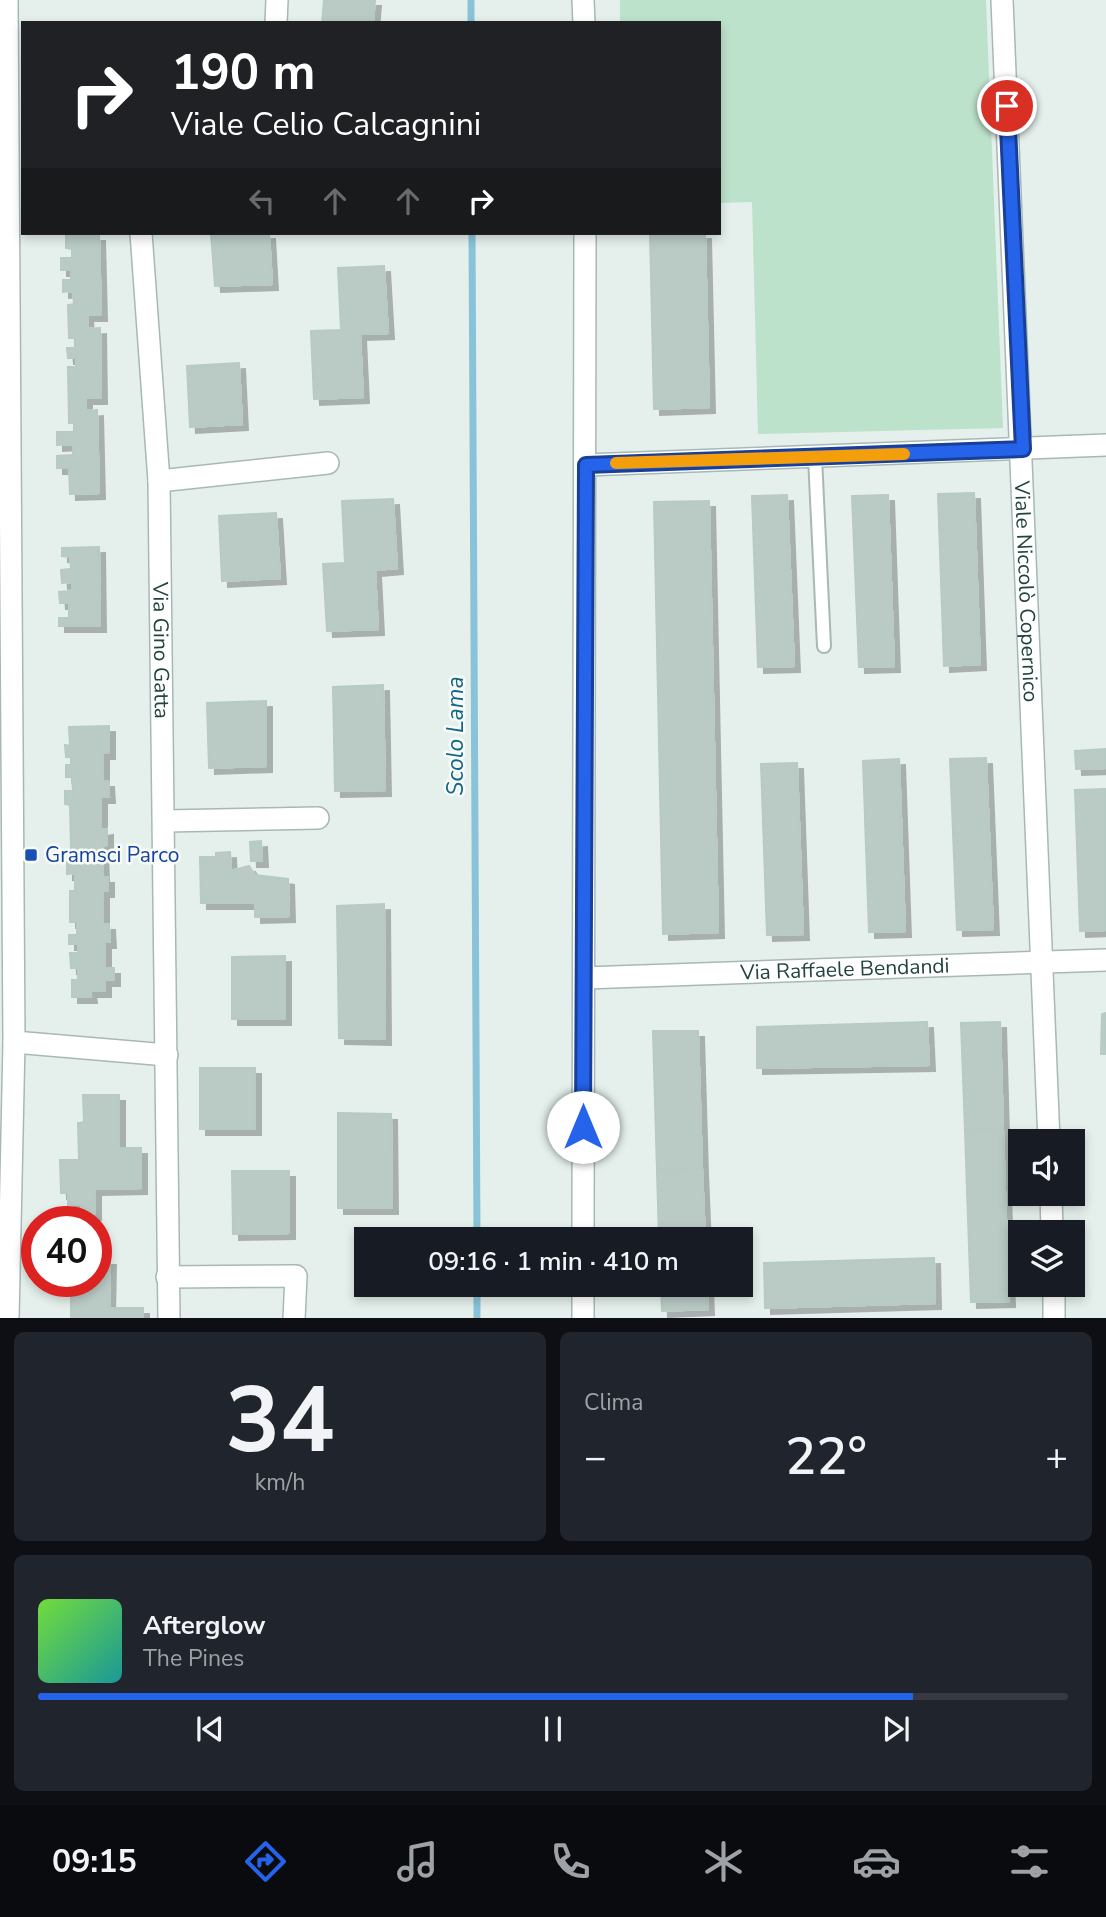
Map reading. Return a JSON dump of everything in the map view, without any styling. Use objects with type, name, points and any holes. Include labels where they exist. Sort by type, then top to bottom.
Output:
[{"type":"street","points":[[8,0],[14,1042],[8,1318]]},
{"type":"street","points":[[276,21],[277,0]]},
{"type":"street","points":[[583,0],[584,21]]},
{"type":"street","name":"Viale Niccolò Copernico","points":[[1002,0],[1023,449],[1049,1129]]},
{"type":"street","name":"Via Gino Gatta","points":[[141,235],[159,481],[165,821],[166,1277],[169,1318]]},
{"type":"street","points":[[583,1227],[585,235]]},
{"type":"street","points":[[586,465],[1106,446]]},
{"type":"street","points":[[159,481],[328,463]]},
{"type":"street","points":[[165,821],[318,818]]},
{"type":"street","name":"Via Raffaele Bendandi","points":[[584,978],[1106,960]]},
{"type":"street","points":[[14,1042],[167,1055]]},
{"type":"street","points":[[166,1277],[296,1276],[293,1318]]},
{"type":"street","points":[[583,1297],[583,1318]]},
{"type":"street","points":[[1054,1297],[1054,1318]]},
{"type":"lane","points":[[815,457],[824,646]]},
{"type":"green space","points":[[620,0],[986,0],[1003,428],[758,434],[752,202],[721,203],[721,21],[620,21]]},
{"type":"building","points":[[324,0],[375,0],[373,21],[322,21]]},
{"type":"building","points":[[66,235],[99,235],[101,315],[87,315],[88,329],[100,328],[101,398],[86,398],[86,411],[97,410],[99,493],[70,494],[69,468],[57,468],[57,456],[73,455],[73,444],[57,445],[57,432],[74,432],[74,423],[69,423],[68,367],[76,367],[76,358],[68,358],[67,348],[75,348],[75,338],[69,338],[68,305],[74,304],[73,291],[63,292],[63,280],[71,280],[71,270],[61,270],[61,258],[72,258],[72,249],[66,248]]},
{"type":"building","points":[[211,235],[269,235],[272,284],[215,286]]},
{"type":"building","points":[[650,235],[705,235],[709,407],[654,409]]},
{"type":"building","points":[[384,266],[388,333],[360,334],[363,397],[314,399],[311,331],[341,330],[338,268]]},
{"type":"building","points":[[239,363],[242,424],[190,427],[187,366]]},
{"type":"building","points":[[974,493],[980,664],[944,666],[938,494]]},
{"type":"building","points":[[787,495],[794,666],[758,667],[752,496]]},
{"type":"building","points":[[888,495],[894,666],[859,667],[852,496]]},
{"type":"building","points":[[393,499],[397,568],[375,570],[378,629],[327,631],[323,564],[345,563],[342,501]]},
{"type":"building","points":[[709,501],[718,932],[663,934],[654,502]]},
{"type":"building","points":[[276,513],[280,578],[222,581],[219,516]]},
{"type":"building","points":[[99,547],[100,626],[59,626],[59,618],[69,618],[69,603],[60,603],[59,592],[72,591],[72,582],[62,583],[61,570],[71,569],[70,557],[62,556],[62,548]]},
{"type":"building","points":[[383,685],[385,790],[335,791],[333,687]]},
{"type":"building","points":[[266,701],[266,766],[209,768],[207,703]]},
{"type":"building","points":[[109,726],[109,753],[103,753],[103,781],[108,781],[109,797],[101,797],[101,830],[107,829],[107,845],[102,846],[103,877],[108,877],[108,891],[103,891],[103,924],[109,924],[110,942],[105,942],[105,968],[114,968],[114,980],[105,980],[105,991],[90,991],[91,997],[72,997],[72,980],[78,980],[78,968],[71,968],[70,953],[78,953],[78,944],[69,944],[69,935],[77,935],[77,922],[70,922],[70,891],[75,891],[75,873],[67,874],[67,862],[75,862],[75,850],[71,849],[70,805],[65,804],[65,791],[73,791],[72,777],[66,777],[66,765],[71,765],[71,757],[66,757],[65,745],[70,746],[69,727]]},
{"type":"building","points":[[1106,749],[1106,768],[1076,769],[1075,751]]},
{"type":"building","points":[[986,758],[993,929],[957,930],[950,759]]},
{"type":"building","points":[[899,759],[905,931],[869,932],[863,761]]},
{"type":"building","points":[[797,763],[803,934],[767,935],[761,764]]},
{"type":"building","points":[[1106,789],[1106,930],[1080,931],[1075,790]]},
{"type":"building","points":[[261,841],[262,861],[251,861],[250,842]]},
{"type":"building","points":[[230,852],[231,871],[249,866],[255,875],[288,879],[289,916],[255,917],[255,903],[201,903],[200,857],[216,857],[216,853]]},
{"type":"building","points":[[384,904],[385,1039],[339,1038],[337,906]]},
{"type":"building","points":[[285,956],[285,1019],[232,1019],[232,957]]},
{"type":"building","points":[[1106,1013],[1106,1054],[1101,1054],[1102,1014]]},
{"type":"building","points":[[927,1022],[929,1065],[757,1068],[757,1027]]},
{"type":"building","points":[[1000,1022],[1003,1129],[965,1130],[961,1023]]},
{"type":"building","points":[[653,1031],[698,1031],[702,1168],[657,1171]]},
{"type":"building","points":[[200,1068],[255,1068],[255,1129],[200,1129]]},
{"type":"building","points":[[83,1095],[119,1095],[119,1148],[141,1148],[141,1188],[95,1189],[95,1206],[68,1205],[68,1193],[61,1193],[60,1160],[79,1160],[78,1123],[84,1122]]},
{"type":"building","points":[[338,1113],[391,1114],[392,1208],[338,1208]]},
{"type":"building","points":[[1003,1129],[1005,1190],[967,1190],[965,1130]]},
{"type":"building","points":[[702,1168],[704,1227],[659,1227],[657,1171]]},
{"type":"building","points":[[232,1171],[289,1171],[289,1233],[233,1234]]},
{"type":"building","points":[[967,1190],[1005,1190],[1009,1301],[971,1302]]},
{"type":"building","points":[[934,1258],[935,1303],[765,1308],[764,1263]]},
{"type":"building","points":[[71,1297],[109,1297],[109,1308],[143,1308],[143,1318],[71,1318]]},
{"type":"building","points":[[661,1297],[708,1297],[708,1309],[662,1311]]},
{"type":"waterway","name":"Scolo Lama","points":[[471,0],[471,21]]},
{"type":"waterway","name":"Scolo Lama","points":[[472,235],[477,1227]]},
{"type":"waterway","name":"Scolo Lama","points":[[477,1297],[477,1318]]},
{"type":"slow traffic","points":[[616,463],[904,454]]},
{"type":"place","name":"Gramsci Parco","points":[[31,855]]},
{"type":"route","points":[[583,1127],[586,465],[1023,449],[1007,106]]}]
